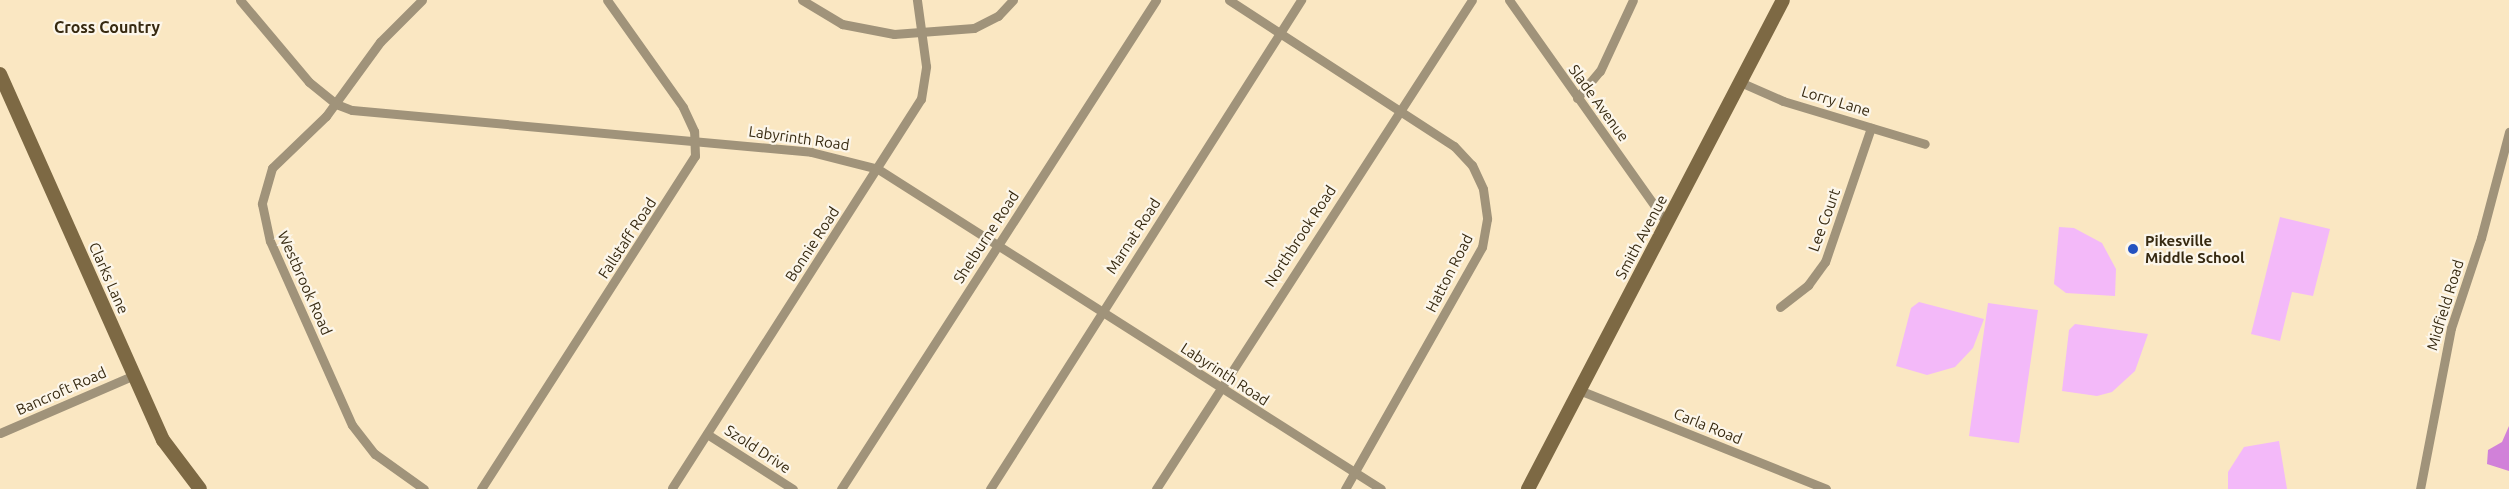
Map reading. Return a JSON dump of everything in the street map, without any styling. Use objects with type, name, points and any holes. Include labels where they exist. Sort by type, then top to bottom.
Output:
[{"type":"main road","name":"Smith Avenue","points":[[1528,489],[1783,0]]},
{"type":"main road","name":"Clarks Lane","points":[[0,74],[172,455],[200,489]]},
{"type":"street","name":"Labyrinth Road","points":[[240,0],[280,51],[336,104],[370,114],[812,152],[878,169],[1353,474],[1380,489]]},
{"type":"street","name":"Westbrook Road","points":[[422,0],[380,42],[336,104],[272,168],[263,191],[266,229],[352,425],[375,454],[424,489]]},
{"type":"street","points":[[607,0],[683,107],[696,141]]},
{"type":"street","points":[[802,0],[829,18],[856,29],[922,33],[968,29],[988,23],[1012,0]]},
{"type":"street","name":"Bonnie Road","points":[[672,488],[878,169],[925,88],[922,33],[917,0]]},
{"type":"street","name":"Shelburne Road","points":[[841,489],[1156,0]]},
{"type":"street","name":"Hatton Road","points":[[1229,0],[1454,146],[1472,165],[1484,189],[1486,233],[1476,260],[1345,489]]},
{"type":"street","name":"Marnat Road","points":[[990,489],[1301,0]]},
{"type":"street","name":"Northbrook Road","points":[[1156,489],[1472,0]]},
{"type":"street","name":"Slade Avenue","points":[[1509,0],[1667,223]]},
{"type":"street","points":[[1577,98],[1600,71],[1633,0]]},
{"type":"street","name":"Lorry Lane","points":[[1740,82],[1783,100],[1925,144]]},
{"type":"street","name":"Lee Court","points":[[1780,307],[1808,285],[1825,262],[1871,128]]},
{"type":"street","name":"Midfield Road","points":[[2420,489],[2451,328],[2481,238],[2509,132]]},
{"type":"street","name":"Fallstaff Road","points":[[481,489],[686,174],[696,141]]},
{"type":"street","name":"Bancroft Road","points":[[0,433],[134,375]]},
{"type":"street","name":"Carla Road","points":[[1579,390],[1826,489]]},
{"type":"street","name":"Szold Drive","points":[[707,434],[793,489]]},
{"type":"shaded area","points":[[2280,217],[2330,229],[2313,296],[2292,292],[2280,341],[2251,334]]},
{"type":"shaded area","points":[[2059,227],[2074,228],[2102,243],[2116,269],[2115,296],[2066,293],[2054,284]]},
{"type":"shaded area","points":[[1919,302],[1984,319],[1973,348],[1955,367],[1927,375],[1896,366],[1911,308]]},
{"type":"shaded area","points":[[1988,303],[2038,310],[2019,443],[1969,436]]},
{"type":"shaded area","points":[[2075,324],[2148,334],[2135,371],[2112,392],[2097,396],[2062,391],[2069,330]]},
{"type":"shaded area","points":[[2509,426],[2509,471],[2487,464],[2488,450],[2502,442]]},
{"type":"shaded area","points":[[2279,441],[2287,489],[2228,489],[2228,472],[2244,447]]},
{"type":"place","name":"Pikesville Middle School","points":[[2133,249]]},
{"type":"district","name":"Cross Country","points":[[107,27]]}]
